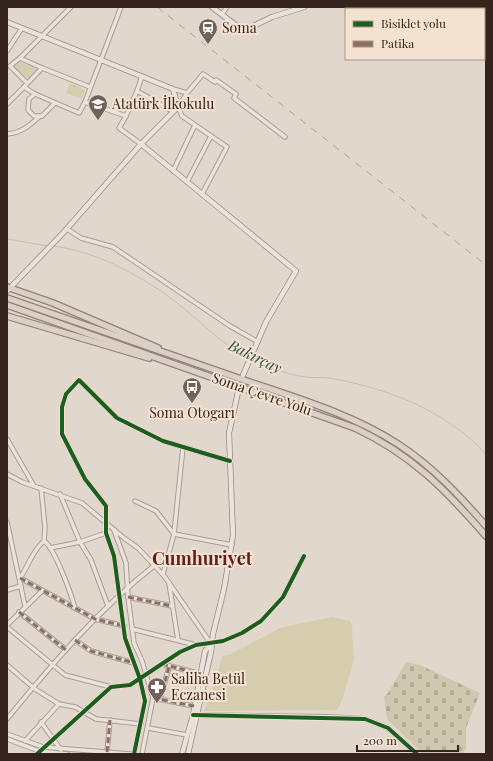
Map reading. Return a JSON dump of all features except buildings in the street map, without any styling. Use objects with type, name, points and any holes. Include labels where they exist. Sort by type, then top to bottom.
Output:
[{"type":"highway","points":[[8,289],[53,303],[192,362]]},
{"type":"highway","name":"Soma Çevre Yolu","points":[[7,298],[296,398],[370,427],[398,443],[431,468],[449,484],[486,526]]},
{"type":"highway","name":"Soma Çevre Yolu","points":[[7,305],[333,419],[372,436],[422,470],[450,496],[486,536]]},
{"type":"highway","points":[[7,316],[109,348],[190,369]]},
{"type":"main road","points":[[212,7],[241,29],[247,29],[272,17],[304,7]]},
{"type":"main road","points":[[7,22],[142,76],[173,90],[178,107],[172,111],[141,144],[66,231],[8,289]]},
{"type":"main road","points":[[141,144],[296,271],[266,322],[244,373]]},
{"type":"main road","points":[[188,754],[195,715],[211,652],[211,644],[224,589],[232,545],[234,517],[229,433],[238,392]]},
{"type":"main road","points":[[182,754],[187,735],[195,715],[194,706],[206,651],[211,644]]},
{"type":"street","points":[[27,83],[8,68],[71,7]]},
{"type":"street","points":[[24,87],[35,94],[79,113],[102,60],[121,7]]},
{"type":"street","points":[[222,14],[227,7]]},
{"type":"street","points":[[7,51],[22,28]]},
{"type":"street","points":[[20,58],[90,87]]},
{"type":"street","points":[[7,104],[42,68]]},
{"type":"street","points":[[202,194],[227,146],[182,116],[178,107],[187,93],[203,74],[215,82],[216,80],[236,94],[234,98],[286,137]]},
{"type":"street","points":[[141,144],[118,128],[126,116],[142,76]]},
{"type":"street","points":[[173,90],[187,93]]},
{"type":"street","points":[[137,91],[172,111]]},
{"type":"street","points":[[35,94],[29,99],[28,110],[34,116],[40,117]]},
{"type":"street","points":[[85,102],[126,116]]},
{"type":"street","points":[[7,134],[24,130],[51,109],[55,103]]},
{"type":"street","points":[[173,171],[195,125]]},
{"type":"street","points":[[187,182],[211,136]]},
{"type":"street","points":[[66,231],[81,238],[113,247],[230,326],[258,342]]},
{"type":"street","points":[[134,754],[145,701],[140,679],[125,638],[114,556],[106,533],[106,506],[85,479],[62,434],[62,406],[70,389],[79,380],[117,418],[163,441],[230,461]]},
{"type":"street","points":[[7,439],[34,486]]},
{"type":"street","points":[[163,574],[174,534],[183,447]]},
{"type":"street","points":[[7,474],[34,486],[82,503],[138,548],[163,574],[211,644]]},
{"type":"street","points":[[20,578],[27,568],[35,550],[44,541],[45,527],[41,488]]},
{"type":"street","points":[[60,494],[80,542],[91,560],[108,606]]},
{"type":"street","points":[[135,501],[156,511],[174,534],[232,545]]},
{"type":"street","points":[[7,522],[25,606]]},
{"type":"street","points":[[113,529],[126,563],[128,596],[134,643],[153,698],[142,754]]},
{"type":"street","points":[[50,548],[80,542],[106,533]]},
{"type":"street","points":[[44,541],[50,548],[68,586],[75,608]]},
{"type":"street","points":[[7,549],[13,547]]},
{"type":"street","points":[[132,629],[196,645],[211,644],[242,633],[261,621],[273,610],[283,597],[304,556]]},
{"type":"street","points":[[7,719],[66,650],[108,606],[128,587],[155,566]]},
{"type":"street","points":[[20,578],[96,619],[124,626]]},
{"type":"street","points":[[169,583],[178,640]]},
{"type":"street","points":[[7,590],[21,586]]},
{"type":"street","points":[[42,591],[25,606],[7,626],[66,675],[111,687],[130,685],[180,652],[196,645]]},
{"type":"street","points":[[128,596],[172,606]]},
{"type":"street","points":[[19,612],[66,650]]},
{"type":"street","points":[[76,640],[91,651],[134,662]]},
{"type":"street","points":[[162,664],[201,674]]},
{"type":"street","points":[[7,665],[33,687],[59,704],[75,707],[96,719],[141,724]]},
{"type":"street","points":[[160,699],[169,667]]},
{"type":"street","points":[[38,752],[111,687]]},
{"type":"street","points":[[153,698],[194,706]]},
{"type":"street","points":[[24,742],[59,704]]},
{"type":"street","points":[[195,715],[365,719],[388,728],[417,754]]},
{"type":"street","points":[[107,752],[110,720]]},
{"type":"street","points":[[41,722],[61,750]]},
{"type":"street","points":[[148,728],[187,735]]},
{"type":"street","points":[[7,734],[24,742],[61,750],[130,754]]},
{"type":"street","points":[[7,738],[38,752],[67,754]]},
{"type":"green space","points":[[20,62],[37,69],[38,72],[29,79],[13,67]]},
{"type":"green space","points":[[70,83],[85,90],[82,99],[66,93]]},
{"type":"green space","points":[[332,617],[350,621],[352,625],[354,660],[343,698],[337,710],[204,711],[223,656],[231,654],[280,628]]},
{"type":"green space","points":[[406,662],[420,665],[480,693],[466,728],[466,748],[463,754],[423,754],[387,719],[384,697],[388,693]]},
{"type":"waterway","name":"Bakırçay","points":[[7,239],[48,246]]},
{"type":"waterway","name":"Bakırçay","points":[[53,246],[70,249],[104,260],[154,286],[182,307],[222,341],[249,358]]},
{"type":"waterway","name":"Bakırçay","points":[[252,360],[291,374],[351,382],[414,403],[434,413],[452,425],[486,454]]},
{"type":"railway","points":[[157,7],[486,265]]},
{"type":"marked path","points":[[20,578],[95,619],[124,626]]},
{"type":"marked path","points":[[128,597],[172,606]]},
{"type":"marked path","points":[[19,612],[66,650]]},
{"type":"marked path","points":[[75,640],[91,651],[134,663]]},
{"type":"marked path","points":[[162,664],[201,674]]},
{"type":"marked path","points":[[160,699],[169,667]]},
{"type":"marked path","points":[[153,698],[194,706]]},
{"type":"marked path","points":[[107,752],[110,720]]},
{"type":"cycle path","points":[[134,754],[145,701],[140,679],[125,638],[114,556],[106,533],[106,506],[85,479],[62,434],[62,407],[66,394],[79,380],[117,418],[163,441],[230,461]]},
{"type":"cycle path","points":[[37,754],[111,687],[130,685],[180,652],[196,645],[223,641],[242,633],[261,621],[283,597],[304,556]]},
{"type":"cycle path","points":[[193,715],[365,719],[388,728],[417,754]]},
{"type":"place","name":"Soma","points":[[208,45]]},
{"type":"place","name":"Atatürk İlkokulu","points":[[98,121]]},
{"type":"place","name":"Soma Otogarı","points":[[192,404]]},
{"type":"place","name":"Saliha Betül Eczanesi","points":[[157,704]]},
{"type":"district","name":"Cumhuriyet","points":[[202,559]]}]
